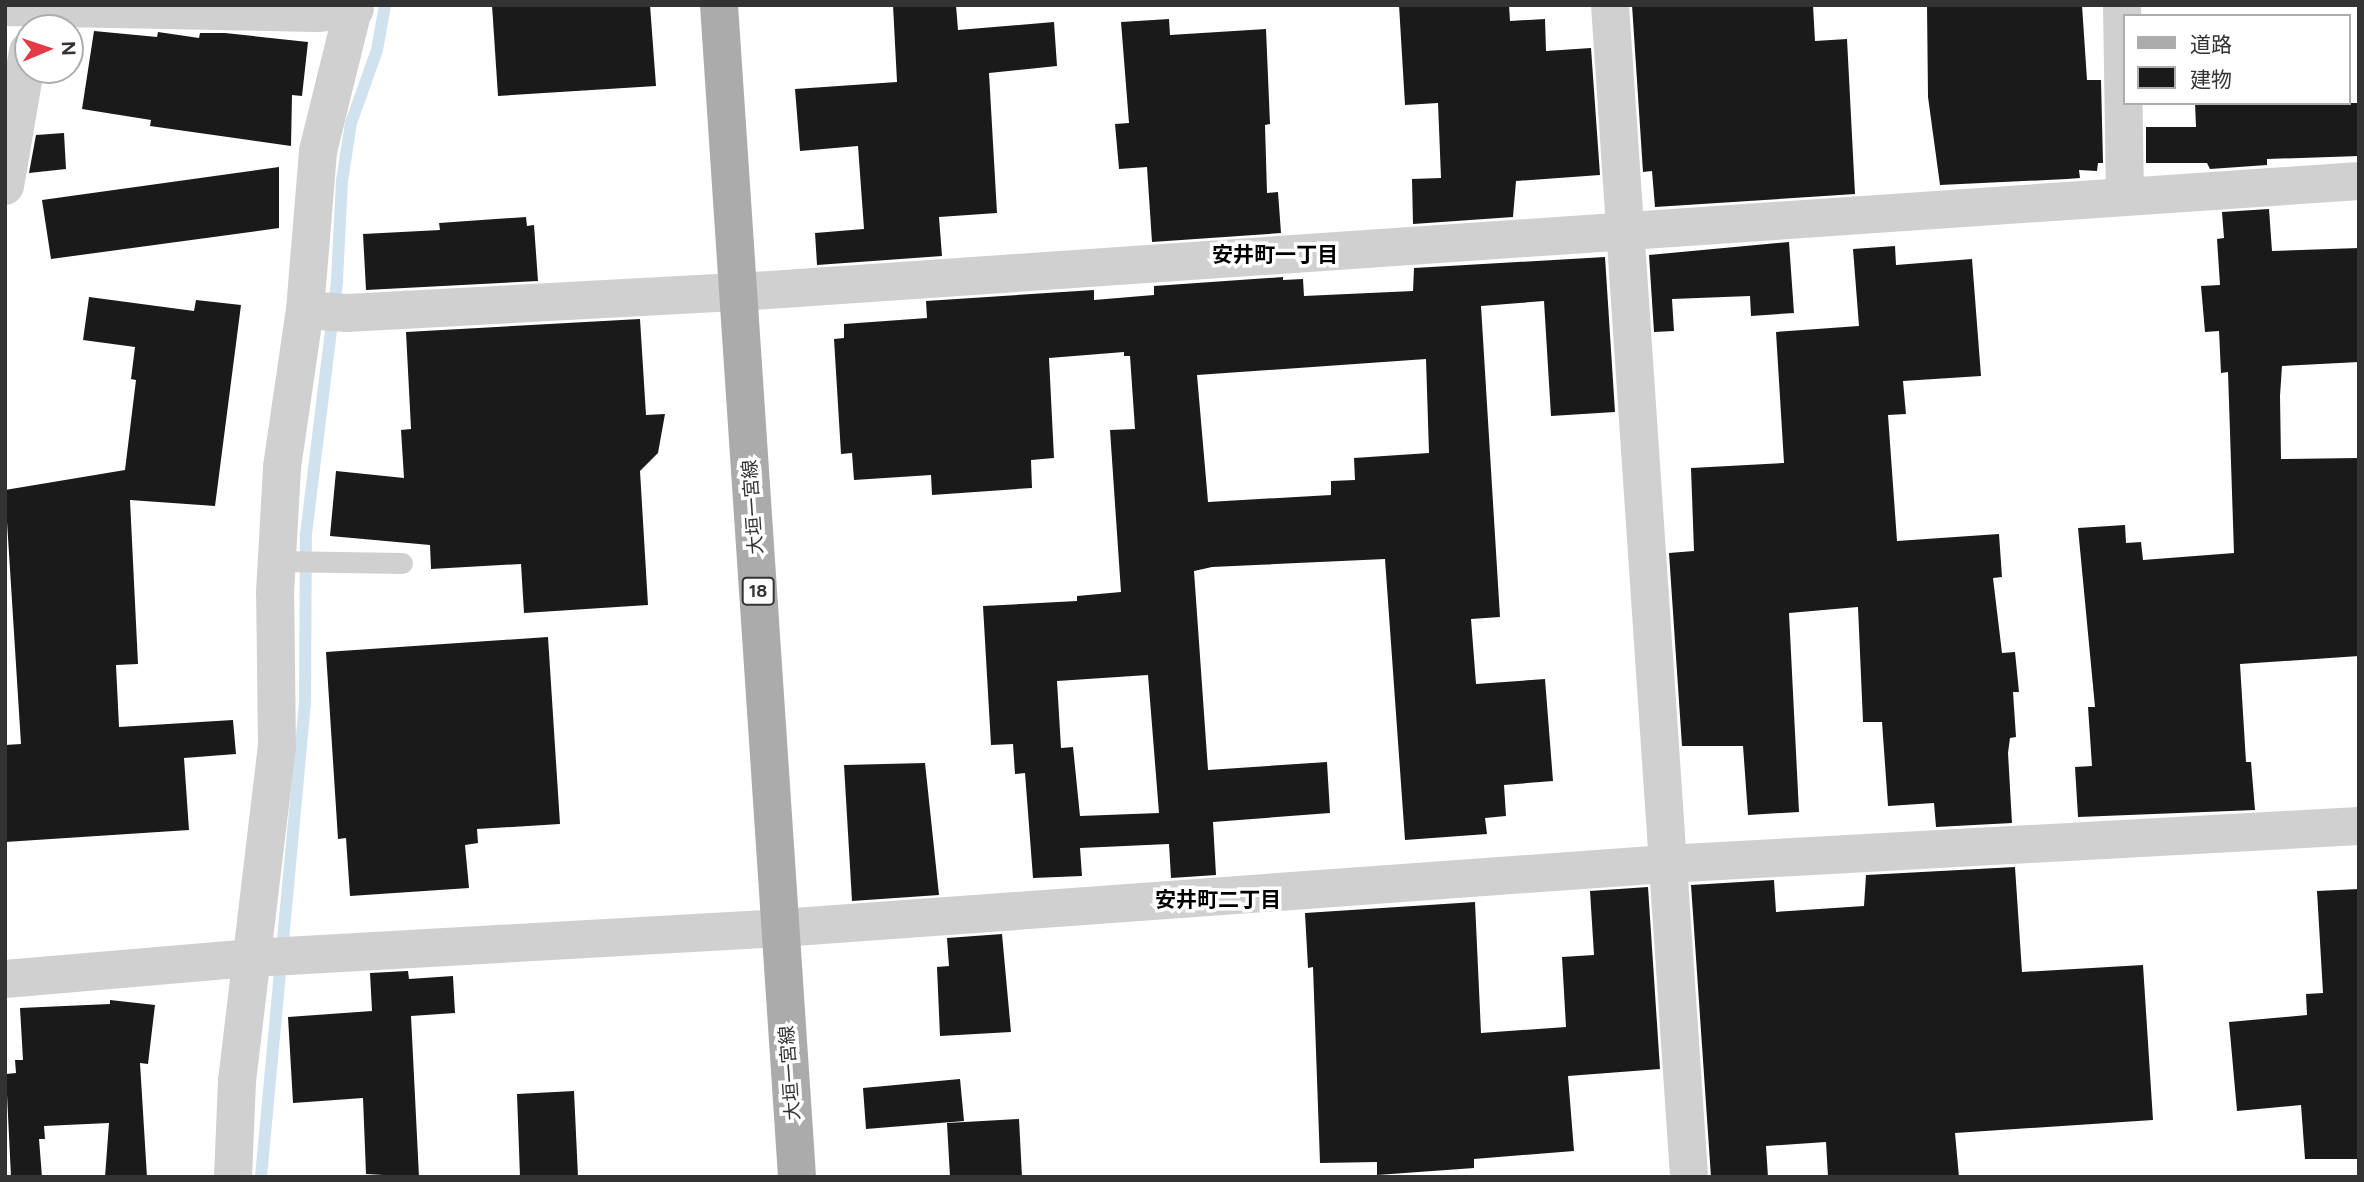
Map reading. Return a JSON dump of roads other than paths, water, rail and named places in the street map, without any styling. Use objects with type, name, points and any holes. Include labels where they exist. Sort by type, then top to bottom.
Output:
[{"type":"main road","name":"大垣一宮線","points":[[719,5],[797,1177]]},
{"type":"street","points":[[1610,5],[1623,231],[1689,1177]]},
{"type":"street","points":[[23,14],[317,13],[354,7],[318,151],[324,311],[282,467],[285,561],[272,957],[237,1081],[233,1177]]},
{"type":"street","points":[[5,186],[22,84]]},
{"type":"street","points":[[2124,105],[2125,197]]},
{"type":"street","points":[[324,311],[739,292],[2359,181]]},
{"type":"street","points":[[5,979],[272,957],[781,928],[1666,864],[2359,826]]},
{"type":"lane","points":[[285,561],[401,563]]},
{"type":"waterway","points":[[261,1177],[305,705],[306,534],[337,280],[342,181],[351,123],[377,50],[385,5]]},
{"type":"district","name":"安井町一丁目","points":[[1275,255]]},
{"type":"district","name":"安井町二丁目","points":[[1218,900]]}]
